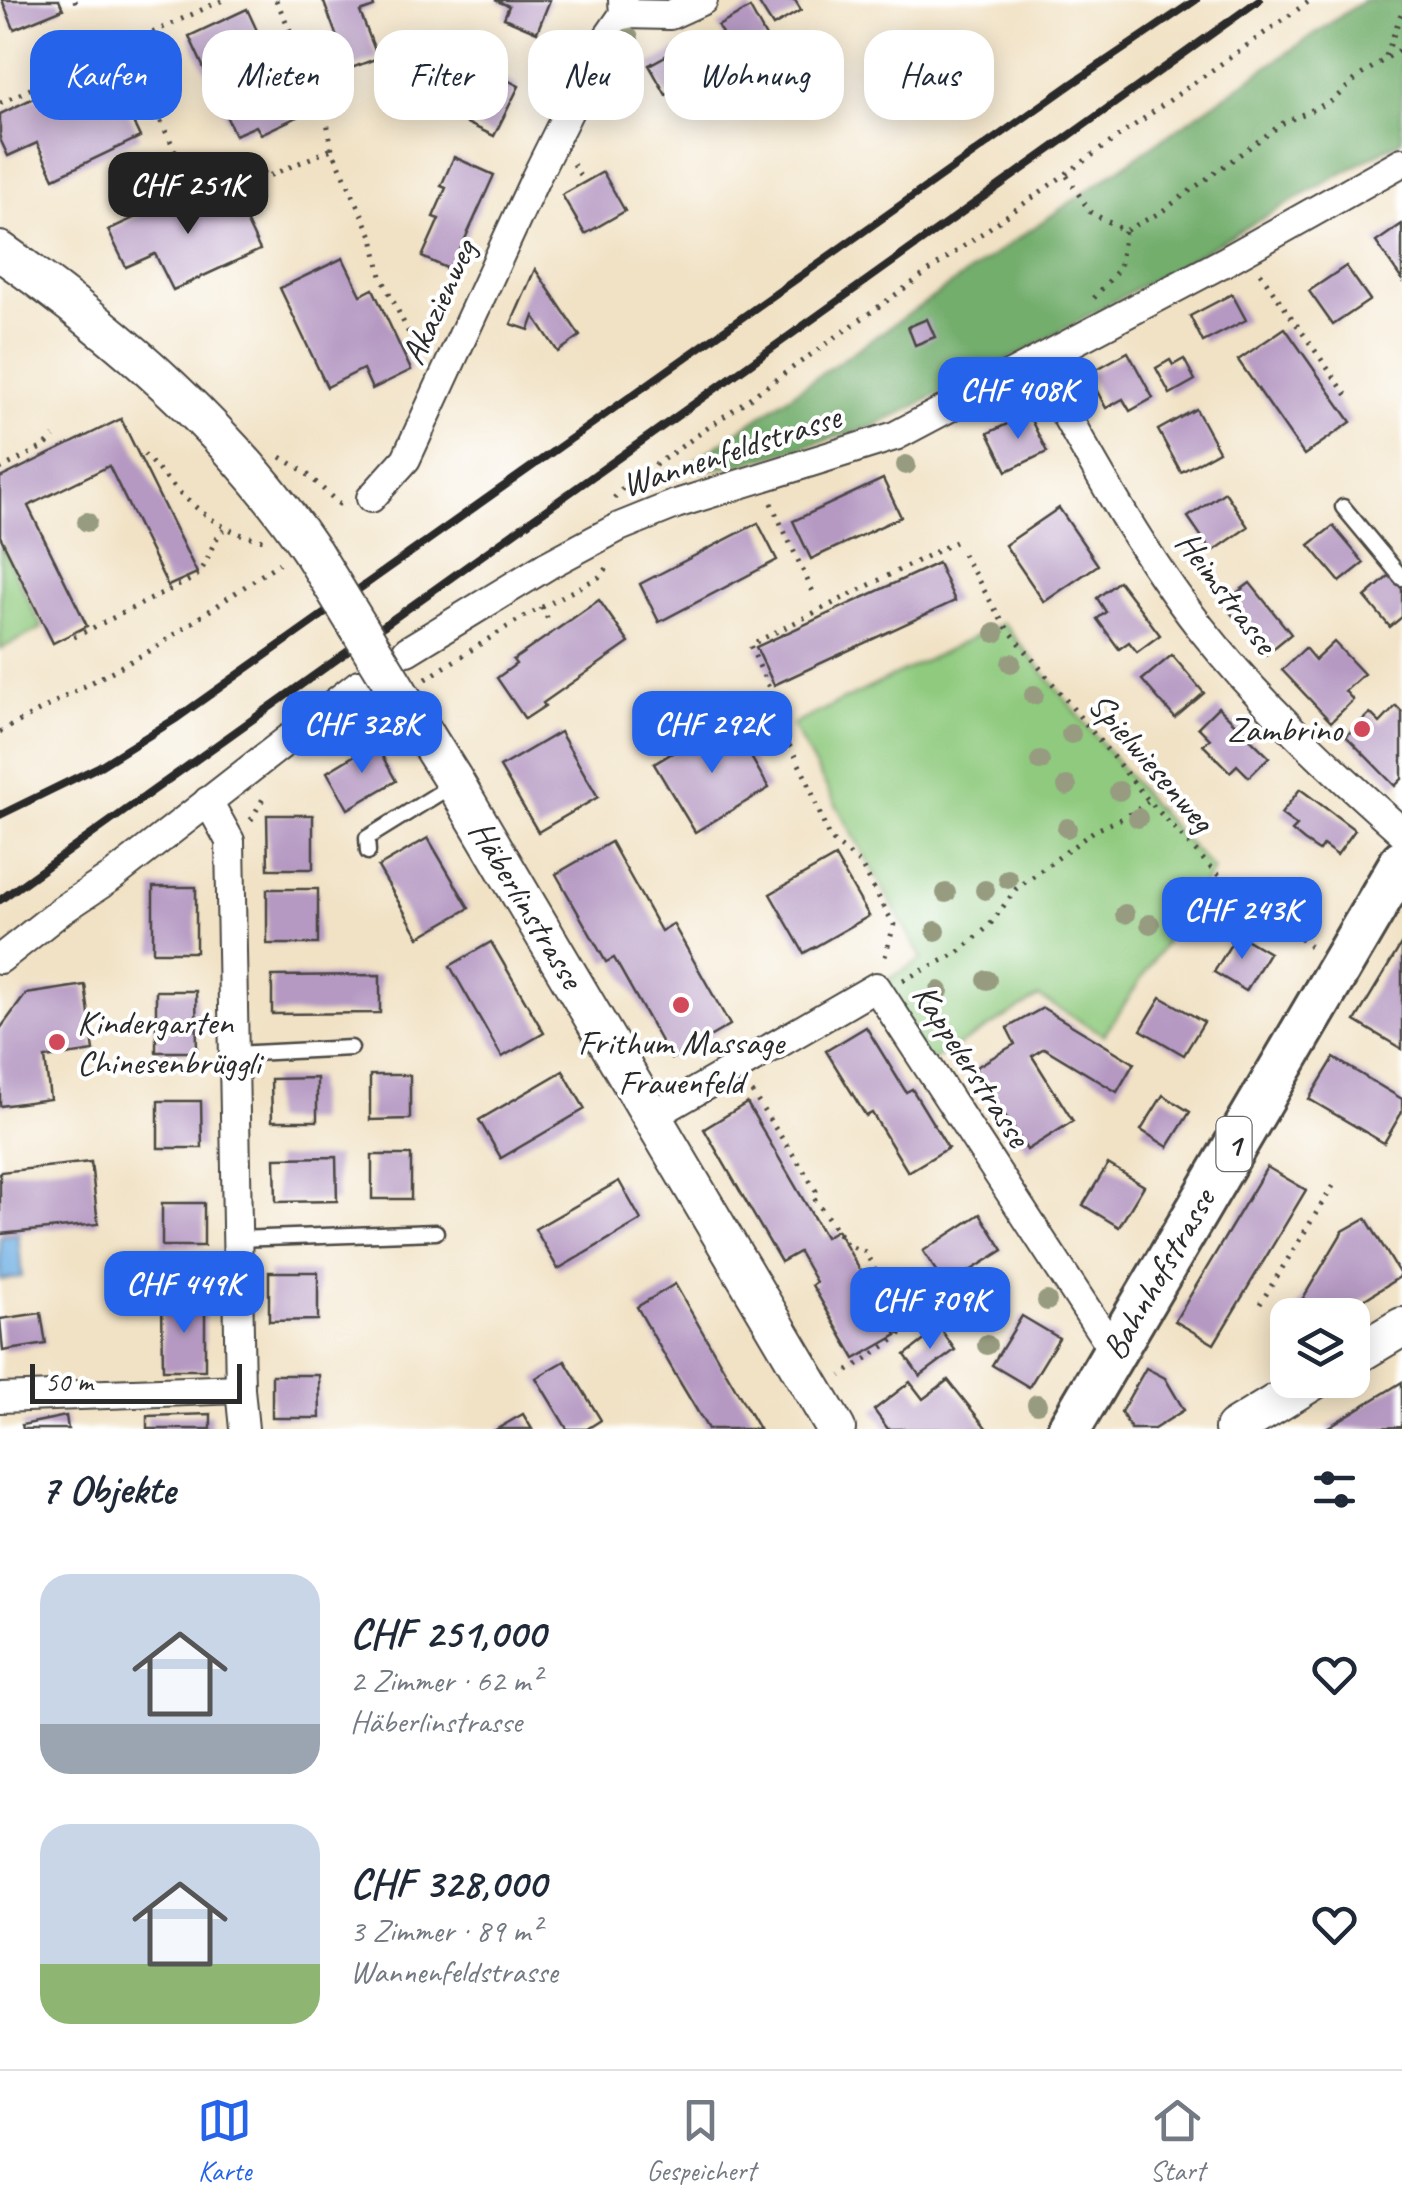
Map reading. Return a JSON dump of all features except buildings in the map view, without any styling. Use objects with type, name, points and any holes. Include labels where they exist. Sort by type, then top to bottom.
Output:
[{"type":"main road","name":"Bahnhofstrasse","points":[[1069,1429],[1402,861]]},
{"type":"street","points":[[623,7],[670,15],[703,0]]},
{"type":"street","name":"Akazienweg","points":[[371,498],[406,459],[541,166],[623,7]]},
{"type":"street","name":"Wannenfeldstrasse","points":[[407,651],[619,527],[761,476],[894,436],[1402,162]]},
{"type":"street","name":"Häberlinstrasse","points":[[0,251],[141,360],[249,468],[306,543],[455,783],[836,1429]]},
{"type":"street","name":"Heimstrasse","points":[[1036,362],[1113,500],[1199,626],[1302,743],[1402,832]]},
{"type":"street","points":[[0,958],[358,684]]},
{"type":"street","points":[[208,801],[230,841],[240,1390],[244,1429]]},
{"type":"street","name":"Kappelerstrasse","points":[[653,1116],[876,987],[1113,1350]]},
{"type":"street","points":[[1370,1346],[1402,1327]]},
{"type":"street","points":[[0,1398],[240,1390]]},
{"type":"street","points":[[1234,1429],[1285,1398]]},
{"type":"lane","points":[[1343,506],[1402,578]]},
{"type":"lane","points":[[368,852],[368,838],[455,783]]},
{"type":"lane","points":[[235,1054],[351,1048]]},
{"type":"lane","points":[[239,1239],[436,1232]]},
{"type":"path","points":[[158,30],[223,0]]},
{"type":"path","points":[[276,0],[323,100],[332,150],[373,238],[382,276],[438,392]]},
{"type":"path","points":[[619,527],[611,505],[623,488],[1311,0]]},
{"type":"path","points":[[1385,58],[1402,11]]},
{"type":"path","points":[[1125,231],[1161,212],[1283,123],[1332,101],[1358,77],[1402,48]]},
{"type":"path","points":[[0,103],[30,89]]},
{"type":"path","points":[[160,120],[193,186],[258,158],[266,178],[332,150]]},
{"type":"path","points":[[1067,176],[1090,212],[1125,231]]},
{"type":"path","points":[[1082,312],[1119,269],[1125,231]]},
{"type":"path","points":[[1249,280],[1260,273],[1348,398]]},
{"type":"path","points":[[0,469],[46,446],[54,437]]},
{"type":"path","points":[[249,468],[262,456],[274,453],[305,472],[339,504],[371,498]]},
{"type":"path","points":[[144,454],[176,491],[226,527],[251,539],[306,543]]},
{"type":"path","points":[[761,476],[814,594]]},
{"type":"path","points":[[74,637],[201,573],[211,546],[226,527]]},
{"type":"path","points":[[774,725],[780,713],[750,645],[955,542]]},
{"type":"path","points":[[0,732],[155,648],[306,543]]},
{"type":"path","name":"Spielwiesenweg","points":[[962,554],[1002,623],[1149,801],[1213,870],[1340,968]]},
{"type":"path","points":[[351,729],[540,607],[599,577],[616,559]]},
{"type":"path","points":[[540,607],[549,621]]},
{"type":"path","points":[[729,719],[748,714],[774,725],[808,782],[829,838],[860,863],[894,925],[876,987]]},
{"type":"path","points":[[250,827],[261,799],[271,789]]},
{"type":"path","points":[[876,987],[904,980],[958,953],[989,926],[1016,889],[1094,832],[1149,801]]},
{"type":"path","points":[[738,1067],[776,1134],[805,1172],[816,1191],[814,1198],[846,1245],[865,1252],[903,1320],[904,1329],[898,1337],[815,1394]]},
{"type":"path","points":[[1260,1304],[1333,1186]]},
{"type":"green space","points":[[1364,0],[1402,0],[1402,140],[1029,349],[875,426],[735,466],[679,472]]},
{"type":"green space","points":[[0,543],[42,628],[0,649]]},
{"type":"green space","points":[[1003,623],[1149,801],[1213,870],[1104,1035],[1039,997],[927,1064],[876,987],[922,959],[792,725]]},
{"type":"water","points":[[18,1234],[22,1277],[0,1280],[0,1236]]},
{"type":"railway","points":[[0,815],[100,766],[177,718],[1196,0]]},
{"type":"railway","points":[[0,900],[1259,0]]},
{"type":"place","name":"Zambrino","points":[[1362,729]]},
{"type":"place","name":"Frithum Massage Frauenfeld","points":[[681,1005]]},
{"type":"place","name":"Kindergarten Chinesenbrüggli","points":[[57,1042]]}]
